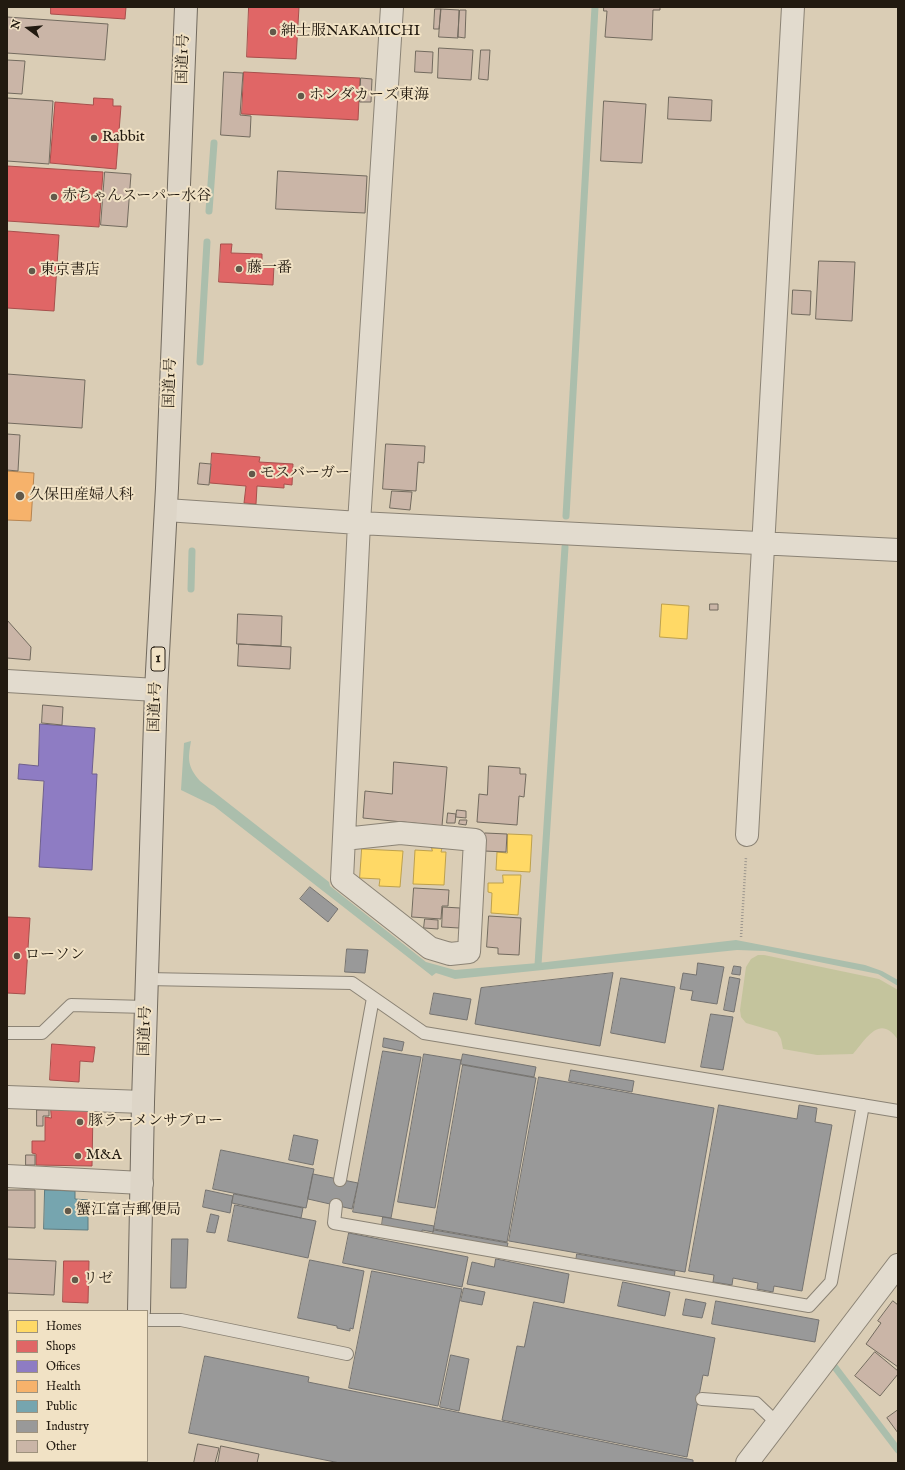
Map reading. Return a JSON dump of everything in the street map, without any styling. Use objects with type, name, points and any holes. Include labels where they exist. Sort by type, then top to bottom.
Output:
[{"type":"highway","name":"国道1号","points":[[138,1310],[156,690],[166,510],[186,7]]},
{"type":"street","points":[[344,839],[400,834],[475,840],[469,952],[450,954],[430,948],[342,879],[359,523],[392,7]]},
{"type":"street","points":[[747,834],[794,7]]},
{"type":"street","points":[[166,510],[359,523],[898,550]]},
{"type":"street","points":[[7,681],[156,690]]},
{"type":"street","points":[[7,1098],[143,1102]]},
{"type":"street","points":[[7,1176],[142,1183]]},
{"type":"street","points":[[747,1463],[898,1265]]},
{"type":"lane","points":[[147,979],[352,983],[424,1033],[898,1111]]},
{"type":"lane","points":[[340,1180],[373,998]]},
{"type":"lane","points":[[7,1032],[42,1034],[72,1005],[146,1007]]},
{"type":"lane","points":[[336,1205],[334,1223],[809,1306],[831,1282],[863,1105]]},
{"type":"lane","points":[[148,1320],[181,1320],[347,1354]]},
{"type":"lane","points":[[702,1399],[756,1403],[777,1424]]},
{"type":"path","points":[[741,937],[747,834]]},
{"type":"green space","points":[[758,955],[879,979],[898,990],[898,1040],[891,1032],[885,1029],[879,1029],[868,1036],[853,1054],[817,1055],[783,1049],[781,1039],[777,1032],[746,1023],[741,1017],[740,1010],[746,967],[751,959]]},
{"type":"shaded area","points":[[191,741],[189,758],[193,771],[200,781],[329,882],[330,886],[426,962],[455,970],[538,963],[736,940],[865,965],[882,971],[898,980],[898,986],[878,974],[765,951],[737,950],[455,979],[436,973],[432,976],[214,806],[181,790],[184,743]]},
{"type":"building: Homes","points":[[662,604],[689,606],[687,639],[660,637]]},
{"type":"building: Homes","points":[[508,834],[532,835],[530,872],[496,870],[497,852],[507,853]]},
{"type":"building: Homes","points":[[432,848],[442,848],[441,852],[446,852],[444,885],[413,884],[415,850],[432,851]]},
{"type":"building: Homes","points":[[362,849],[403,851],[400,887],[379,886],[380,879],[360,878]]},
{"type":"building: Homes","points":[[503,875],[521,875],[518,915],[491,913],[492,893],[488,892],[488,883],[503,883]]},
{"type":"building: Homes","points":[[22,1462],[41,1462],[41,1463]]},
{"type":"building: Shops","points":[[51,7],[126,7],[125,19],[51,14]]},
{"type":"building: Shops","name":"紳士服NAKAMICHI","points":[[249,7],[299,7],[296,59],[247,57]]},
{"type":"building: Shops","name":"ホンダカーズ東海","points":[[244,72],[360,78],[358,120],[242,114]]},
{"type":"building: Shops","points":[[94,98],[113,99],[113,106],[121,106],[116,169],[50,163],[55,102],[93,105]]},
{"type":"building: Shops","name":"赤ちゃんスーパー水谷","points":[[7,166],[103,172],[99,227],[7,221]]},
{"type":"building: Shops","name":"東京書店","points":[[7,231],[59,235],[54,311],[7,308]]},
{"type":"building: Shops","points":[[221,244],[232,244],[231,253],[262,254],[262,264],[274,265],[273,285],[219,282]]},
{"type":"building: Shops","name":"モスバーガー","points":[[212,453],[260,457],[259,462],[293,464],[292,485],[284,484],[284,488],[257,486],[256,504],[244,503],[246,486],[210,483]]},
{"type":"building: Shops","name":"ローソン","points":[[7,917],[30,918],[25,994],[7,993]]},
{"type":"building: Shops","points":[[52,1044],[95,1047],[93,1062],[80,1061],[79,1082],[50,1080]]},
{"type":"building: Shops","points":[[51,1109],[93,1110],[92,1166],[36,1165],[36,1154],[32,1153],[32,1141],[45,1141],[45,1117],[51,1118]]},
{"type":"building: Shops","points":[[64,1261],[89,1261],[88,1303],[63,1302]]},
{"type":"building: Offices","points":[[40,724],[95,728],[92,774],[97,774],[92,870],[39,867],[44,781],[18,779],[19,764],[38,766]]},
{"type":"building: Health","name":"久保田産婦人科","points":[[7,471],[34,473],[31,521],[7,520]]},
{"type":"building: Public","points":[[45,1190],[75,1191],[75,1199],[88,1200],[88,1230],[44,1229]]},
{"type":"building: Industry","points":[[310,887],[338,909],[328,922],[300,899]]},
{"type":"building: Industry","points":[[347,949],[368,950],[365,973],[345,972]]},
{"type":"building: Industry","points":[[698,963],[724,967],[717,1004],[691,1000],[693,991],[680,989],[683,973],[696,975]]},
{"type":"building: Industry","points":[[734,966],[741,967],[740,975],[732,974]]},
{"type":"building: Industry","points":[[613,973],[600,1046],[475,1024],[481,988]]},
{"type":"building: Industry","points":[[730,977],[740,979],[734,1012],[724,1010]]},
{"type":"building: Industry","points":[[621,978],[675,987],[665,1043],[611,1033]]},
{"type":"building: Industry","points":[[434,993],[471,999],[467,1020],[430,1014]]},
{"type":"building: Industry","points":[[711,1014],[733,1017],[723,1070],[701,1067]]},
{"type":"building: Industry","points":[[384,1038],[404,1042],[402,1051],[383,1047]]},
{"type":"building: Industry","points":[[383,1051],[421,1057],[391,1218],[353,1212]]},
{"type":"building: Industry","points":[[424,1054],[461,1060],[435,1208],[398,1202]]},
{"type":"building: Industry","points":[[463,1054],[536,1067],[534,1077],[461,1064]]},
{"type":"building: Industry","points":[[463,1065],[536,1078],[507,1242],[434,1229]]},
{"type":"building: Industry","points":[[571,1070],[634,1081],[632,1092],[569,1081]]},
{"type":"building: Industry","points":[[539,1077],[714,1108],[685,1272],[509,1241]]},
{"type":"building: Industry","points":[[719,1105],[797,1119],[799,1105],[817,1108],[815,1122],[832,1125],[802,1291],[774,1286],[773,1292],[757,1289],[758,1283],[733,1278],[732,1285],[713,1282],[714,1275],[689,1271]]},
{"type":"building: Industry","points":[[294,1135],[318,1140],[313,1165],[289,1160]]},
{"type":"building: Industry","points":[[221,1150],[314,1169],[306,1208],[213,1189]]},
{"type":"building: Industry","points":[[313,1174],[358,1183],[352,1209],[308,1199]]},
{"type":"building: Industry","points":[[206,1190],[233,1196],[230,1213],[203,1207]]},
{"type":"building: Industry","points":[[234,1194],[303,1208],[301,1218],[232,1203]]},
{"type":"building: Industry","points":[[235,1205],[316,1221],[308,1258],[228,1241]]},
{"type":"building: Industry","points":[[211,1214],[219,1216],[215,1233],[207,1232]]},
{"type":"building: Industry","points":[[383,1217],[434,1226],[433,1232],[422,1230],[422,1233],[382,1225]]},
{"type":"building: Industry","points":[[434,1230],[508,1243],[506,1251],[432,1238]]},
{"type":"building: Industry","points":[[349,1233],[468,1257],[462,1287],[343,1263]]},
{"type":"building: Industry","points":[[172,1239],[188,1239],[186,1288],[171,1288]]},
{"type":"building: Industry","points":[[577,1254],[675,1271],[674,1279],[576,1262]]},
{"type":"building: Industry","points":[[496,1259],[569,1274],[564,1303],[467,1284],[472,1262],[494,1267]]},
{"type":"building: Industry","points":[[310,1260],[364,1271],[353,1329],[350,1328],[350,1331],[337,1328],[337,1326],[298,1318]]},
{"type":"building: Industry","points":[[372,1271],[462,1289],[438,1406],[349,1388]]},
{"type":"building: Industry","points":[[623,1282],[670,1292],[665,1316],[618,1306]]},
{"type":"building: Industry","points":[[464,1288],[485,1292],[482,1305],[461,1301]]},
{"type":"building: Industry","points":[[686,1299],[706,1303],[702,1318],[683,1315]]},
{"type":"building: Industry","points":[[716,1301],[819,1320],[815,1342],[712,1324]]},
{"type":"building: Industry","points":[[534,1302],[715,1338],[708,1376],[703,1375],[687,1457],[502,1420],[517,1346],[524,1347]]},
{"type":"building: Industry","points":[[451,1355],[469,1359],[459,1411],[440,1407]]},
{"type":"building: Industry","points":[[205,1356],[309,1377],[308,1382],[693,1460],[693,1463],[340,1463],[189,1433]]},
{"type":"building: Other","points":[[604,7],[660,7],[660,10],[653,10],[652,40],[605,37],[607,11],[604,11]]},
{"type":"building: Other","points":[[435,9],[441,9],[439,29],[434,29]]},
{"type":"building: Other","points":[[441,9],[459,10],[458,38],[439,37]]},
{"type":"building: Other","points":[[460,10],[466,10],[465,38],[458,37]]},
{"type":"building: Other","points":[[7,17],[108,24],[105,60],[7,53]]},
{"type":"building: Other","points":[[439,48],[473,50],[471,80],[438,78]]},
{"type":"building: Other","points":[[481,50],[490,50],[488,80],[479,79]]},
{"type":"building: Other","points":[[416,51],[433,52],[432,73],[415,72]]},
{"type":"building: Other","points":[[7,60],[25,61],[22,94],[7,93]]},
{"type":"building: Other","points":[[224,72],[243,73],[240,115],[251,116],[250,137],[221,135]]},
{"type":"building: Other","points":[[361,78],[372,79],[371,102],[360,102]]},
{"type":"building: Other","points":[[669,97],[712,100],[711,121],[668,119]]},
{"type":"building: Other","points":[[7,98],[53,101],[49,164],[7,161]]},
{"type":"building: Other","points":[[604,101],[646,104],[642,163],[601,161]]},
{"type":"building: Other","points":[[278,171],[367,176],[365,213],[276,209]]},
{"type":"building: Other","points":[[105,172],[131,174],[127,227],[101,225]]},
{"type":"building: Other","points":[[819,261],[855,262],[852,321],[816,319]]},
{"type":"building: Other","points":[[793,290],[811,291],[810,315],[792,314]]},
{"type":"building: Other","points":[[7,374],[85,380],[82,428],[7,423]]},
{"type":"building: Other","points":[[7,434],[20,435],[18,471],[7,470]]},
{"type":"building: Other","points":[[386,444],[425,446],[424,463],[418,462],[416,491],[383,489]]},
{"type":"building: Other","points":[[200,463],[211,464],[209,485],[198,484]]},
{"type":"building: Other","points":[[392,491],[412,492],[410,510],[390,508]]},
{"type":"building: Other","points":[[710,604],[718,604],[718,610],[710,610]]},
{"type":"building: Other","points":[[238,614],[282,616],[281,646],[237,644]]},
{"type":"building: Other","points":[[7,620],[31,647],[30,660],[7,658]]},
{"type":"building: Other","points":[[239,644],[291,647],[290,669],[238,666]]},
{"type":"building: Other","points":[[43,705],[63,707],[62,725],[42,723]]},
{"type":"building: Other","points":[[394,762],[447,767],[442,826],[363,818],[365,791],[392,794]]},
{"type":"building: Other","points":[[489,766],[520,768],[520,774],[526,774],[524,797],[519,796],[517,825],[477,822],[479,794],[487,795]]},
{"type":"building: Other","points":[[457,810],[466,811],[466,818],[456,817]]},
{"type":"building: Other","points":[[448,813],[456,814],[455,823],[447,823]]},
{"type":"building: Other","points":[[460,820],[467,820],[466,825],[459,824]]},
{"type":"building: Other","points":[[485,833],[507,834],[506,852],[484,851]]},
{"type":"building: Other","points":[[414,888],[449,890],[448,906],[442,906],[441,919],[412,917]]},
{"type":"building: Other","points":[[443,907],[460,908],[459,928],[442,927]]},
{"type":"building: Other","points":[[489,916],[521,918],[519,955],[498,954],[498,948],[487,947]]},
{"type":"building: Other","points":[[425,919],[438,920],[438,929],[424,928]]},
{"type":"building: Other","points":[[37,1110],[49,1110],[49,1116],[43,1116],[43,1126],[37,1126]]},
{"type":"building: Other","points":[[26,1155],[35,1155],[35,1165],[26,1165]]},
{"type":"building: Other","points":[[7,1190],[35,1190],[35,1228],[7,1227]]},
{"type":"building: Other","points":[[7,1259],[56,1261],[54,1295],[7,1293]]},
{"type":"building: Other","points":[[893,1301],[898,1305],[898,1367],[866,1344],[881,1323],[878,1321]]},
{"type":"building: Other","points":[[875,1352],[898,1371],[898,1374],[880,1396],[855,1376]]},
{"type":"building: Other","points":[[7,1366],[8,1366],[8,1398]]},
{"type":"building: Other","points":[[898,1410],[898,1433],[887,1418]]},
{"type":"building: Other","points":[[198,1444],[219,1448],[215,1463],[194,1463]]},
{"type":"building: Other","points":[[221,1446],[259,1454],[257,1463],[218,1463]]},
{"type":"building: Other","points":[[48,1462],[82,1462],[82,1463]]},
{"type":"waterway","points":[[566,516],[595,7]]},
{"type":"waterway","points":[[209,211],[214,143]]},
{"type":"waterway","points":[[200,362],[207,242]]},
{"type":"waterway","points":[[538,965],[565,547]]},
{"type":"waterway","points":[[191,589],[192,551]]},
{"type":"waterway","points":[[834,1366],[898,1450]]},
{"type":"place","name":"紳士服NAKAMICHI","points":[[273,32]]},
{"type":"place","name":"ホンダカーズ東海","points":[[301,96]]},
{"type":"place","name":"Rabbit","points":[[94,138]]},
{"type":"place","name":"赤ちゃんスーパー水谷","points":[[54,197]]},
{"type":"place","name":"藤一番","points":[[239,269]]},
{"type":"place","name":"東京書店","points":[[32,271]]},
{"type":"place","name":"モスバーガー","points":[[252,474]]},
{"type":"place","name":"久保田産婦人科","points":[[20,496]]},
{"type":"place","name":"ローソン","points":[[17,956]]},
{"type":"place","name":"豚ラーメンサブロー","points":[[80,1122]]},
{"type":"place","name":"M&A","points":[[78,1156]]},
{"type":"place","name":"蟹江富吉郵便局","points":[[68,1211]]},
{"type":"place","name":"リゼ","points":[[75,1280]]}]
